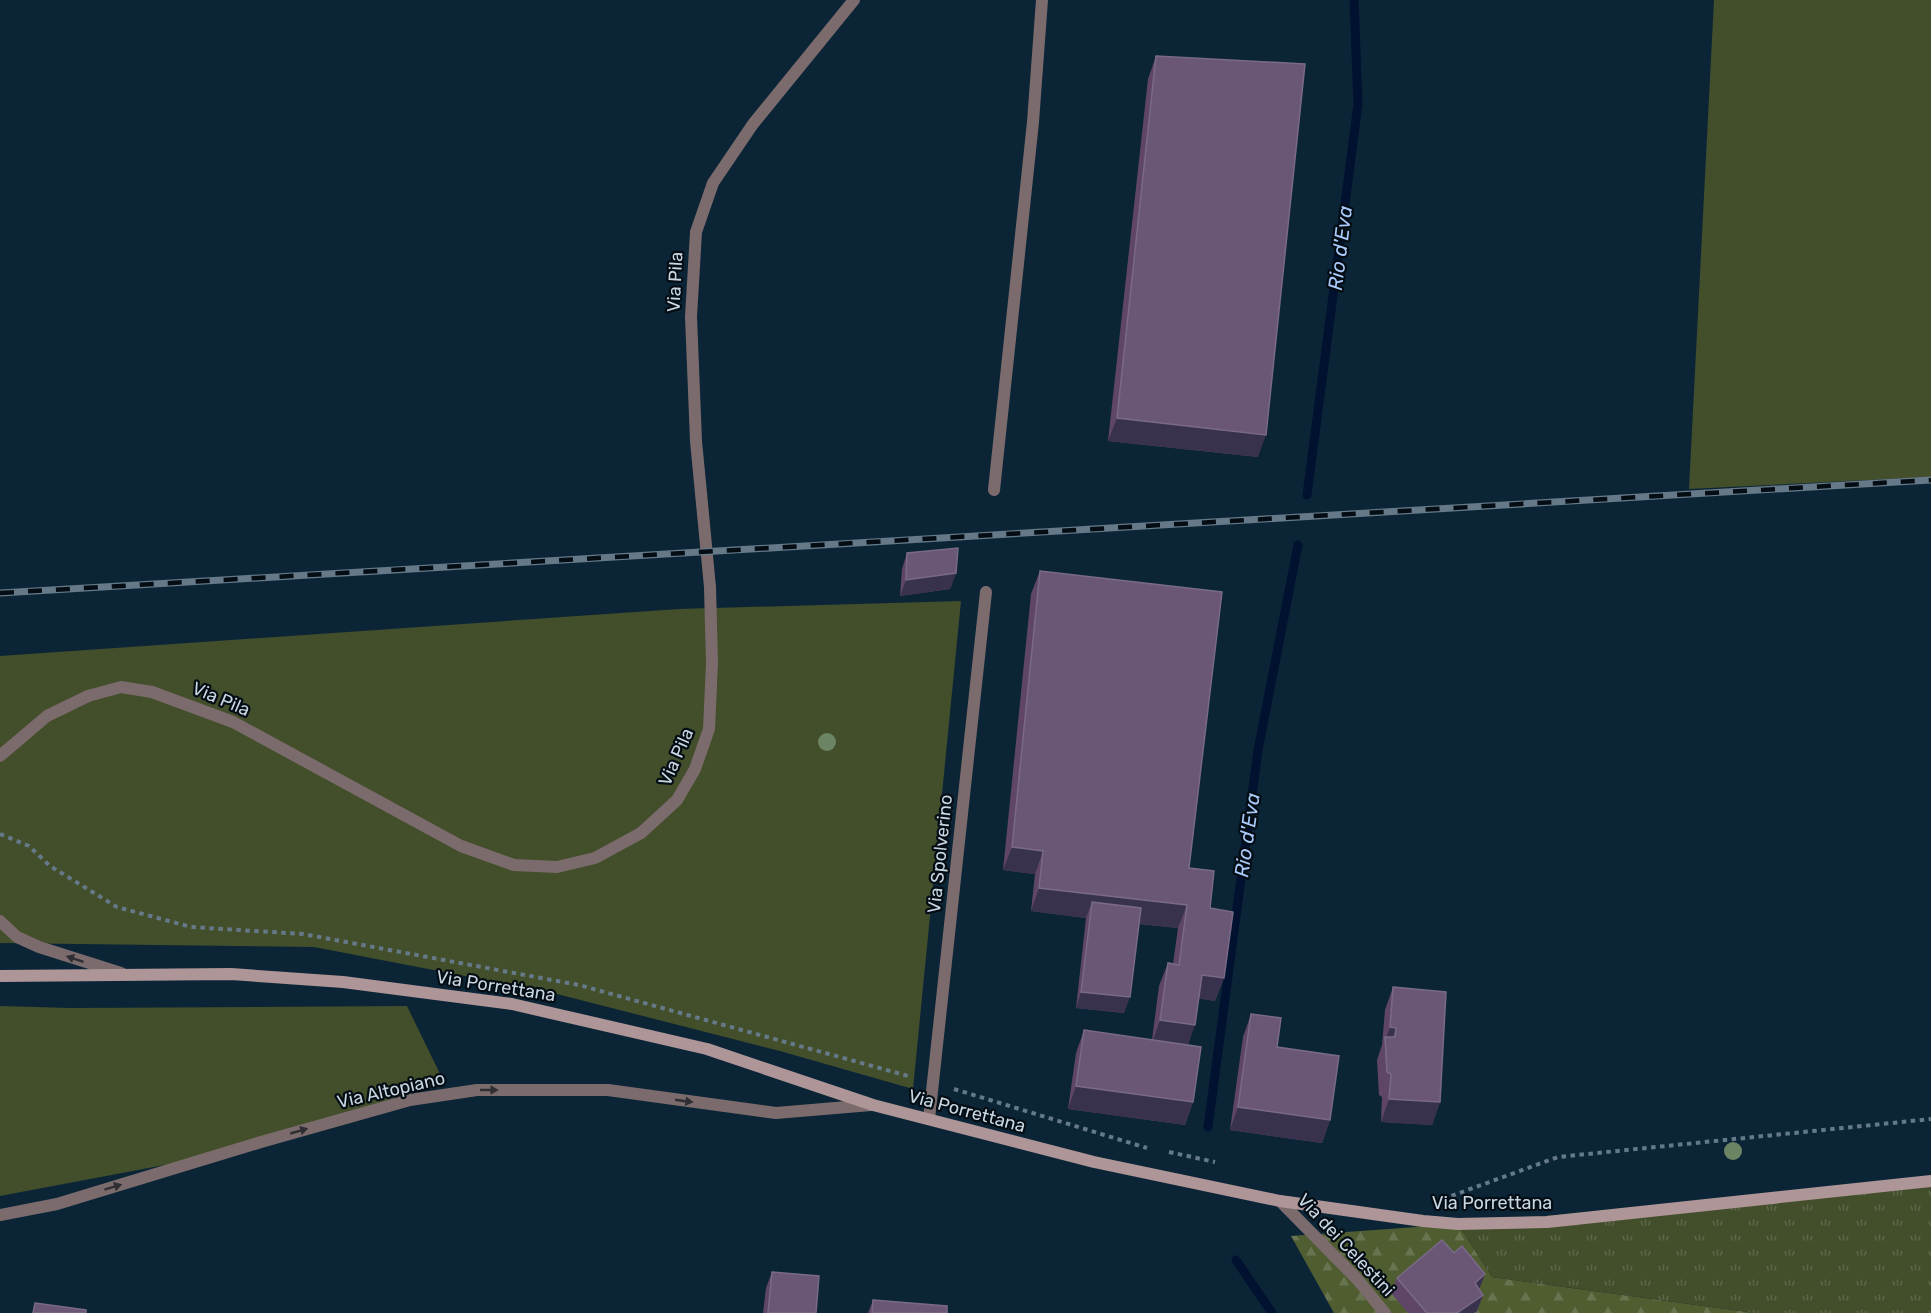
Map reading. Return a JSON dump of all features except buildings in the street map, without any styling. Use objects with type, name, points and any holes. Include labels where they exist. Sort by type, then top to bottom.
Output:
[{"type":"main road","name":"Via Porrettana","points":[[0,976],[231,974],[343,982],[512,1004],[707,1049],[873,1105],[1094,1162],[1280,1201],[1458,1224],[1547,1222],[1931,1181]]},
{"type":"street","name":"Via Pila","points":[[5,752],[47,716],[88,696],[121,687],[152,692],[233,722],[461,846],[514,865],[557,867],[595,858],[641,833],[677,800],[695,769],[709,729],[712,663],[710,587],[696,441],[691,317],[696,232],[713,183],[753,124],[854,0]]},
{"type":"street","points":[[994,490],[1033,122],[1042,0]]},
{"type":"street","name":"Via Spolverino","points":[[929,1119],[986,592]]},
{"type":"street","points":[[0,765],[5,752]]},
{"type":"street","points":[[0,921],[17,937],[39,947],[131,976]]},
{"type":"street","name":"Via Altopiano","points":[[0,1215],[57,1204],[261,1142],[410,1100],[477,1090],[608,1090],[776,1113],[873,1105]]},
{"type":"street","name":"Via dei Celestini","points":[[1280,1201],[1357,1279],[1385,1313]]},
{"type":"path","points":[[1439,1200],[1557,1156],[1931,1119]]},
{"type":"green space","points":[[1714,0],[1931,0],[1931,477],[1689,489]]},
{"type":"green space","points":[[961,601],[913,1089],[780,1051],[553,993],[314,947],[0,943],[0,656],[679,609]]},
{"type":"green space","points":[[0,1006],[70,1008],[407,1006],[444,1082],[228,1153],[0,1196]]},
{"type":"green space","points":[[1931,1181],[1931,1313],[1755,1313],[1492,1277],[1458,1224]]},
{"type":"green space","points":[[1458,1224],[1492,1277],[1755,1313],[1334,1313],[1291,1236]]},
{"type":"waterway","name":"Rio d'Eva","points":[[1307,495],[1358,104],[1354,0]]},
{"type":"waterway","name":"Rio d'Eva","points":[[1208,1127],[1258,750],[1298,545]]},
{"type":"waterway","name":"Rio d'Eva","points":[[1236,1260],[1272,1313]]},
{"type":"railway","points":[[0,593],[1931,480]]}]
